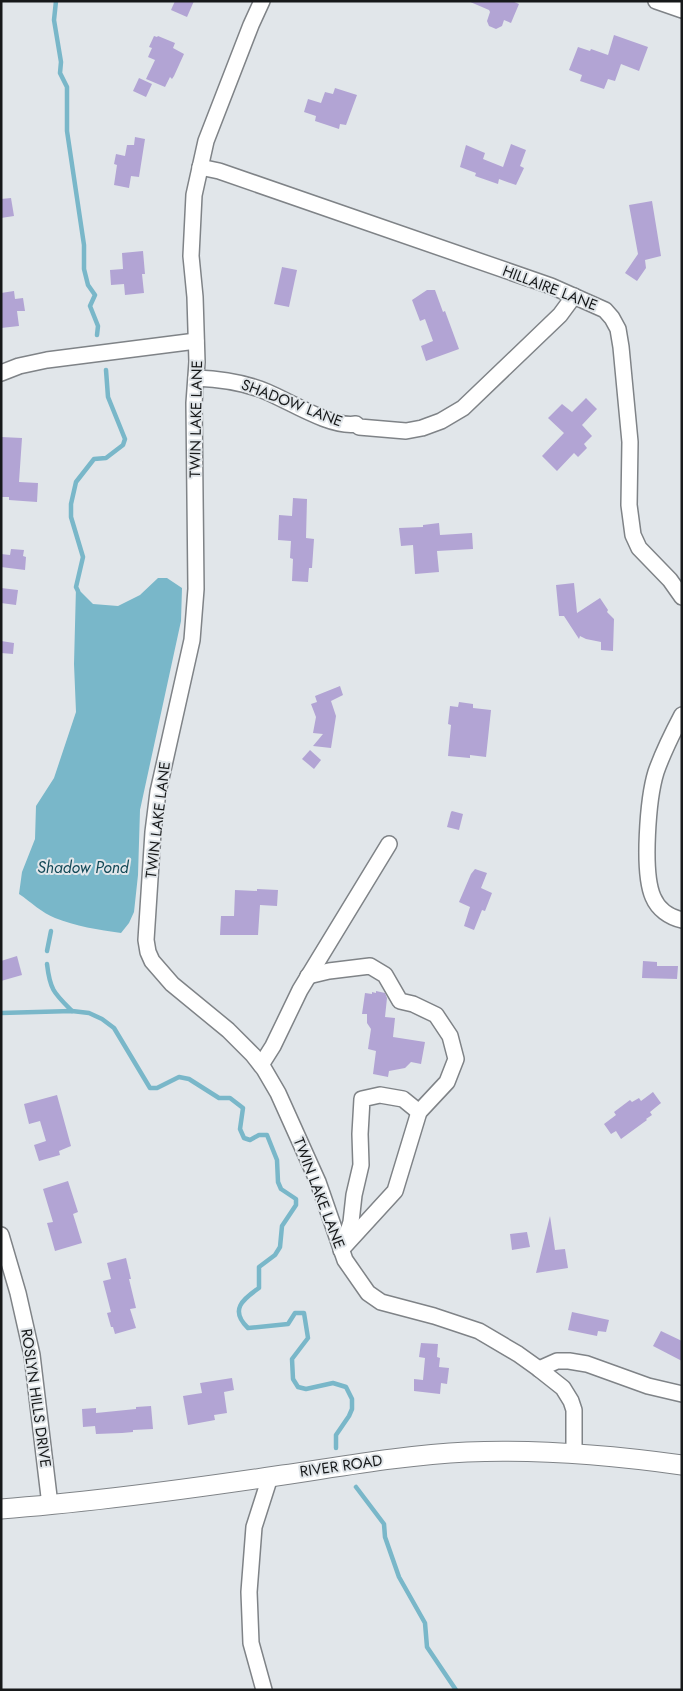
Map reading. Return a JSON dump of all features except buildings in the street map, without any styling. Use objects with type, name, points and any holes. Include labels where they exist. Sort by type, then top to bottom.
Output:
[{"type":"main road","name":"RIVER ROAD","points":[[1,1509],[160,1492],[424,1455],[502,1451],[574,1453],[636,1458],[682,1465]]},
{"type":"street","name":"TWIN LAKE LANE","points":[[262,1],[206,141],[194,195],[191,256],[195,297],[196,341],[194,403],[196,589],[192,640],[158,792],[148,898],[146,940],[148,952],[152,961],[172,984],[228,1030],[261,1065],[278,1093],[318,1182],[341,1250],[350,1270],[368,1293],[373,1298],[389,1304],[434,1316],[478,1331],[518,1354],[539,1369],[562,1388],[571,1401],[574,1410],[574,1453]]},
{"type":"street","points":[[656,1],[682,10]]},
{"type":"street","name":"HILLAIRE LANE","points":[[200,167],[219,171],[552,286],[605,310],[618,329],[621,347],[630,442],[629,506],[631,528],[639,548],[670,580],[682,597]]},
{"type":"street","name":"SHADOW LANE","points":[[196,378],[221,378],[245,384],[329,420],[348,425],[356,424],[359,427],[375,430],[406,431],[422,428],[441,421],[463,408],[560,315],[574,296]]},
{"type":"street","points":[[1,373],[19,366],[47,360],[196,341]]},
{"type":"street","points":[[682,716],[664,750],[656,773],[648,823],[647,861],[649,884],[653,897],[660,909],[670,916],[682,920]]},
{"type":"street","points":[[261,1065],[273,1046],[287,1014],[308,976],[389,844]]},
{"type":"street","points":[[308,976],[329,971],[370,966],[386,975],[400,1001],[413,1004],[436,1015],[450,1036],[456,1059],[447,1082],[419,1112],[395,1191],[341,1250]]},
{"type":"street","points":[[341,1250],[351,1222],[354,1194],[361,1165],[362,1100],[380,1095],[403,1098],[419,1112]]},
{"type":"street","name":"ROSLYN HILLS DRIVE","points":[[2,1237],[18,1293],[32,1355],[50,1505]]},
{"type":"street","points":[[539,1369],[557,1361],[569,1360],[587,1364],[648,1386],[682,1394]]},
{"type":"street","points":[[264,1690],[251,1643],[249,1592],[254,1527],[270,1477]]},
{"type":"water","name":"Shadow Pond","points":[[158,578],[167,578],[182,588],[181,621],[140,810],[138,875],[134,912],[129,923],[121,933],[96,929],[55,918],[19,894],[22,872],[35,839],[36,806],[54,778],[76,712],[74,664],[76,587],[93,604],[118,606],[140,595]]},
{"type":"waterway","points":[[56,1],[54,20],[61,62],[60,73],[67,87],[67,131],[84,245],[84,269],[88,285],[95,295],[90,306],[98,326],[97,335]]},
{"type":"waterway","points":[[78,591],[76,587],[83,557],[71,517],[71,504],[76,482],[94,459],[106,458],[123,445],[125,439],[108,397],[106,370]]},
{"type":"waterway","points":[[47,951],[51,931]]},
{"type":"waterway","points":[[47,964],[51,986],[72,1011]]},
{"type":"waterway","points":[[1,1013],[72,1011],[89,1013],[102,1019],[114,1028],[150,1088],[157,1088],[179,1077],[189,1079],[219,1098],[230,1098],[243,1108],[240,1129],[244,1138],[250,1140],[259,1135],[267,1135],[277,1160],[278,1182],[281,1189],[296,1199],[296,1205],[282,1226],[280,1247],[275,1255],[259,1267],[259,1288],[240,1305],[239,1316],[248,1328],[288,1324],[295,1313],[304,1313],[308,1338],[292,1359],[293,1379],[298,1387],[306,1389],[333,1383],[346,1387],[352,1399],[352,1409],[349,1416],[336,1435],[336,1448]]},
{"type":"waterway","points":[[356,1487],[384,1524],[385,1537],[399,1577],[425,1623],[427,1647],[456,1690]]}]
